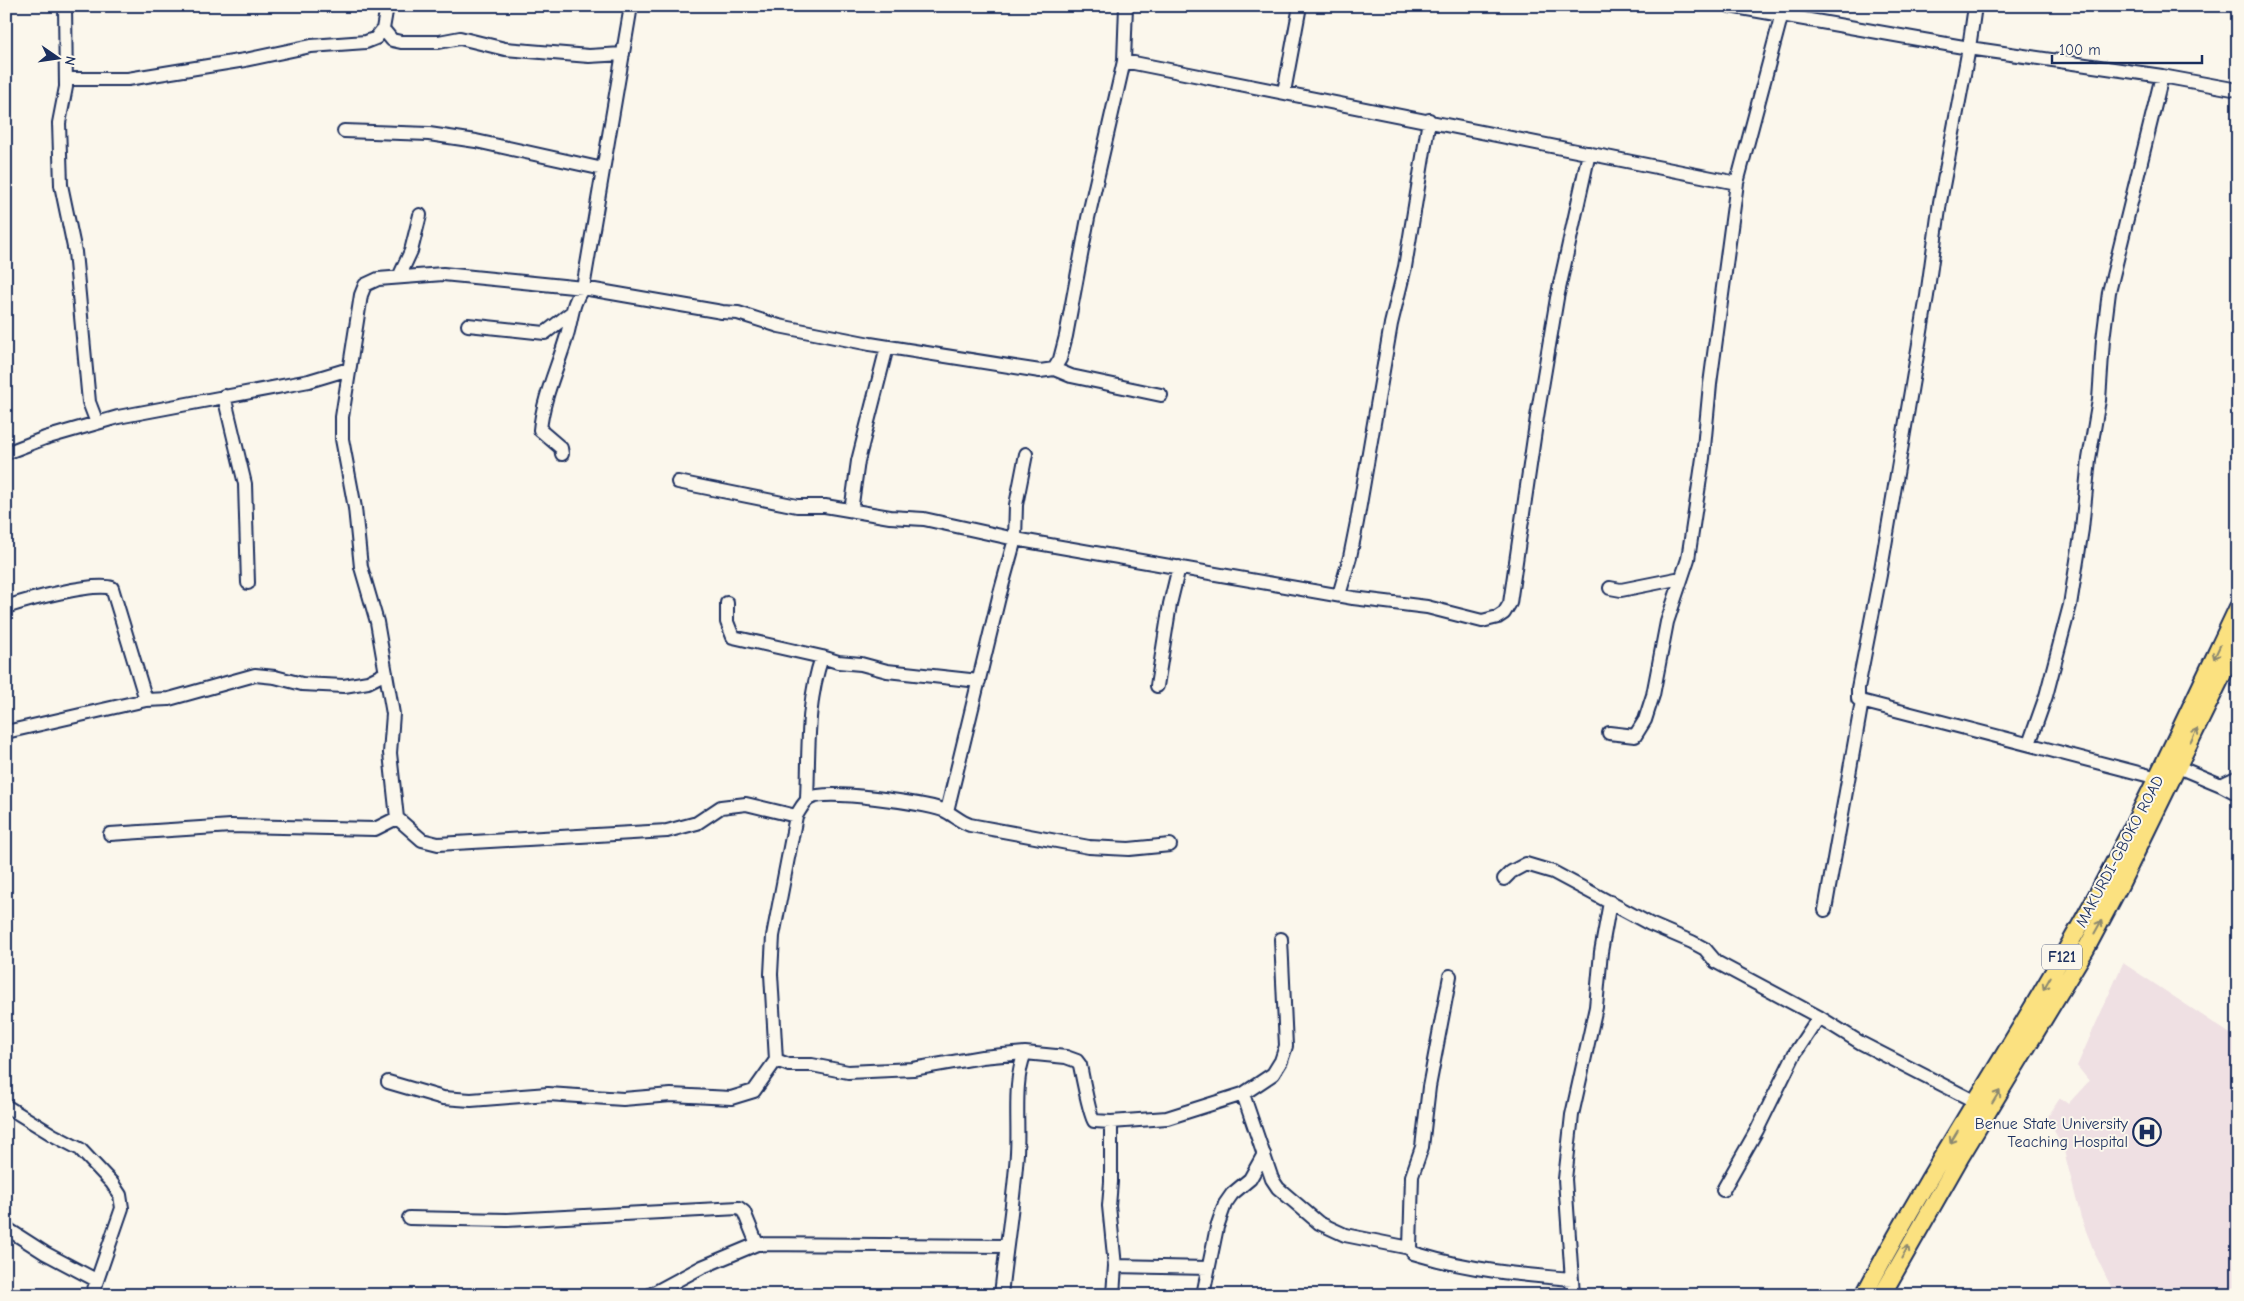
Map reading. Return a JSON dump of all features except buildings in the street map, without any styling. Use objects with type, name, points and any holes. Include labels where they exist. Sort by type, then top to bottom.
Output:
[{"type":"main road","name":"MAKURDI-GBOKO ROAD","points":[[1864,1295],[2073,938],[2158,778],[2238,607]]},
{"type":"main road","name":"F121","points":[[1882,1295],[1961,1156],[2086,949],[2120,886],[2238,643]]},
{"type":"street","points":[[65,6],[66,79],[59,123],[61,185],[75,252],[89,402],[97,423]]},
{"type":"street","points":[[66,79],[128,79],[245,60],[311,46],[366,42],[376,38],[383,29],[386,6]]},
{"type":"street","points":[[562,454],[561,448],[540,430],[543,406],[568,334],[576,297],[583,288],[631,6]]},
{"type":"street","points":[[796,816],[746,804],[721,807],[697,823],[667,832],[438,844],[422,840],[397,818],[390,753],[392,714],[377,622],[362,567],[355,508],[342,438],[342,417],[349,369],[361,295],[365,285],[378,278],[443,274],[583,288],[722,312],[738,313],[779,326],[887,347],[1030,370],[1049,371],[1054,369],[1060,359],[1066,336],[1088,218],[1124,61],[1126,6]]},
{"type":"street","points":[[1284,92],[1300,6]]},
{"type":"street","points":[[1730,6],[1783,11],[1969,48],[2162,76],[2238,90]]},
{"type":"street","points":[[1975,6],[1940,202],[1927,296],[1880,574],[1862,659],[1858,699],[2158,778]]},
{"type":"street","points":[[1609,733],[1631,737],[1639,733],[1643,726],[1653,695],[1667,622],[1688,559],[1693,535],[1737,183],[1783,11]]},
{"type":"street","points":[[383,29],[392,40],[401,42],[439,42],[460,38],[506,49],[589,56],[623,54]]},
{"type":"street","points":[[1124,61],[1429,120],[1737,183]]},
{"type":"street","points":[[2029,744],[2046,696],[2070,605],[2082,529],[2089,459],[2099,400],[2103,340],[2110,292],[2116,260],[2162,76]]},
{"type":"street","points":[[1339,595],[1350,557],[1357,522],[1391,324],[1408,249],[1429,120]]},
{"type":"street","points":[[344,131],[429,134],[476,141],[603,169]]},
{"type":"street","points":[[678,482],[797,506],[825,506],[890,517],[924,519],[1015,540],[1370,601],[1427,607],[1482,621],[1498,617],[1504,613],[1510,603],[1537,417],[1557,298],[1589,153]]},
{"type":"street","points":[[399,277],[411,251],[420,215]]},
{"type":"street","points":[[468,325],[545,333],[572,312]]},
{"type":"street","points":[[853,511],[852,504],[858,461],[887,347]]},
{"type":"street","points":[[6,453],[45,438],[97,423],[151,410],[309,381],[349,369]]},
{"type":"street","points":[[1054,369],[1070,376],[1161,395]]},
{"type":"street","points":[[224,396],[245,484],[248,583]]},
{"type":"street","points":[[947,811],[1015,540],[1016,506],[1026,454]]},
{"type":"street","points":[[1157,686],[1170,604],[1179,567]]},
{"type":"street","points":[[1610,588],[1620,590],[1681,578]]},
{"type":"street","points":[[6,607],[68,592],[105,587],[112,588],[146,700]]},
{"type":"street","points":[[727,603],[727,622],[733,636],[887,671],[979,681]]},
{"type":"street","points":[[388,1082],[443,1098],[471,1100],[548,1094],[624,1100],[671,1095],[731,1098],[754,1092],[776,1060],[771,974],[773,936],[796,816],[807,799],[807,736],[816,676],[822,657]]},
{"type":"street","points":[[6,732],[146,700],[169,699],[255,675],[275,677],[302,684],[344,686],[368,682],[386,673]]},
{"type":"street","points":[[368,682],[389,696]]},
{"type":"street","points":[[1825,910],[1862,701]]},
{"type":"street","points":[[2178,767],[2221,784],[2238,794]]},
{"type":"street","points":[[2221,784],[2238,776]]},
{"type":"street","points":[[807,799],[825,794],[920,805],[947,811],[959,822],[970,825],[1089,847],[1128,849],[1170,845]]},
{"type":"street","points":[[110,834],[231,826],[376,829],[397,818]]},
{"type":"street","points":[[1504,880],[1511,872],[1526,864],[1554,872],[1666,932],[1705,949],[1716,962],[1819,1017],[1861,1043],[1976,1102]]},
{"type":"street","points":[[1573,1295],[1565,1179],[1572,1115],[1596,1007],[1601,952],[1610,902]]},
{"type":"street","points":[[776,1060],[789,1064],[812,1065],[848,1072],[913,1069],[982,1057],[1025,1053],[1066,1057],[1077,1061],[1088,1094],[1091,1119],[1098,1122],[1111,1122],[1167,1118],[1243,1094],[1273,1074],[1284,1054],[1286,1046],[1281,939]]},
{"type":"street","points":[[1410,1248],[1412,1176],[1422,1147],[1429,1087],[1450,976]]},
{"type":"street","points":[[1723,1190],[1757,1130],[1795,1052],[1819,1017]]},
{"type":"street","points":[[1001,1295],[1016,1175],[1019,1129],[1019,1067],[1025,1053]]},
{"type":"street","points":[[1003,1055],[1019,1067]]},
{"type":"street","points":[[1243,1094],[1272,1179],[1278,1188],[1319,1223],[1345,1235],[1410,1248],[1413,1252],[1420,1255],[1471,1267],[1524,1275],[1572,1279]]},
{"type":"street","points":[[6,1106],[52,1135],[80,1149],[97,1166],[120,1195],[122,1208],[91,1294]]},
{"type":"street","points":[[1111,1122],[1109,1206],[1115,1266],[1113,1295]]},
{"type":"street","points":[[1203,1295],[1217,1227],[1225,1204],[1232,1194],[1250,1179],[1264,1154]]},
{"type":"street","points":[[1250,1179],[1272,1179]]},
{"type":"street","points":[[409,1218],[507,1220],[739,1208],[744,1212],[757,1244]]},
{"type":"street","points":[[6,1228],[45,1253],[96,1280]]},
{"type":"street","points":[[650,1295],[702,1267],[757,1244],[1006,1246]]},
{"type":"street","points":[[1115,1266],[1208,1268]]},
{"type":"shaded area","name":"Benue State University Teaching Hospital","points":[[2123,963],[2238,1039],[2238,1295],[2115,1295],[2095,1254],[2081,1218],[2063,1147],[2047,1118],[2060,1098],[2068,1104],[2089,1081],[2077,1066]]},
{"type":"place","name":"Benue State University Teaching Hospital","points":[[2147,1132]]}]
